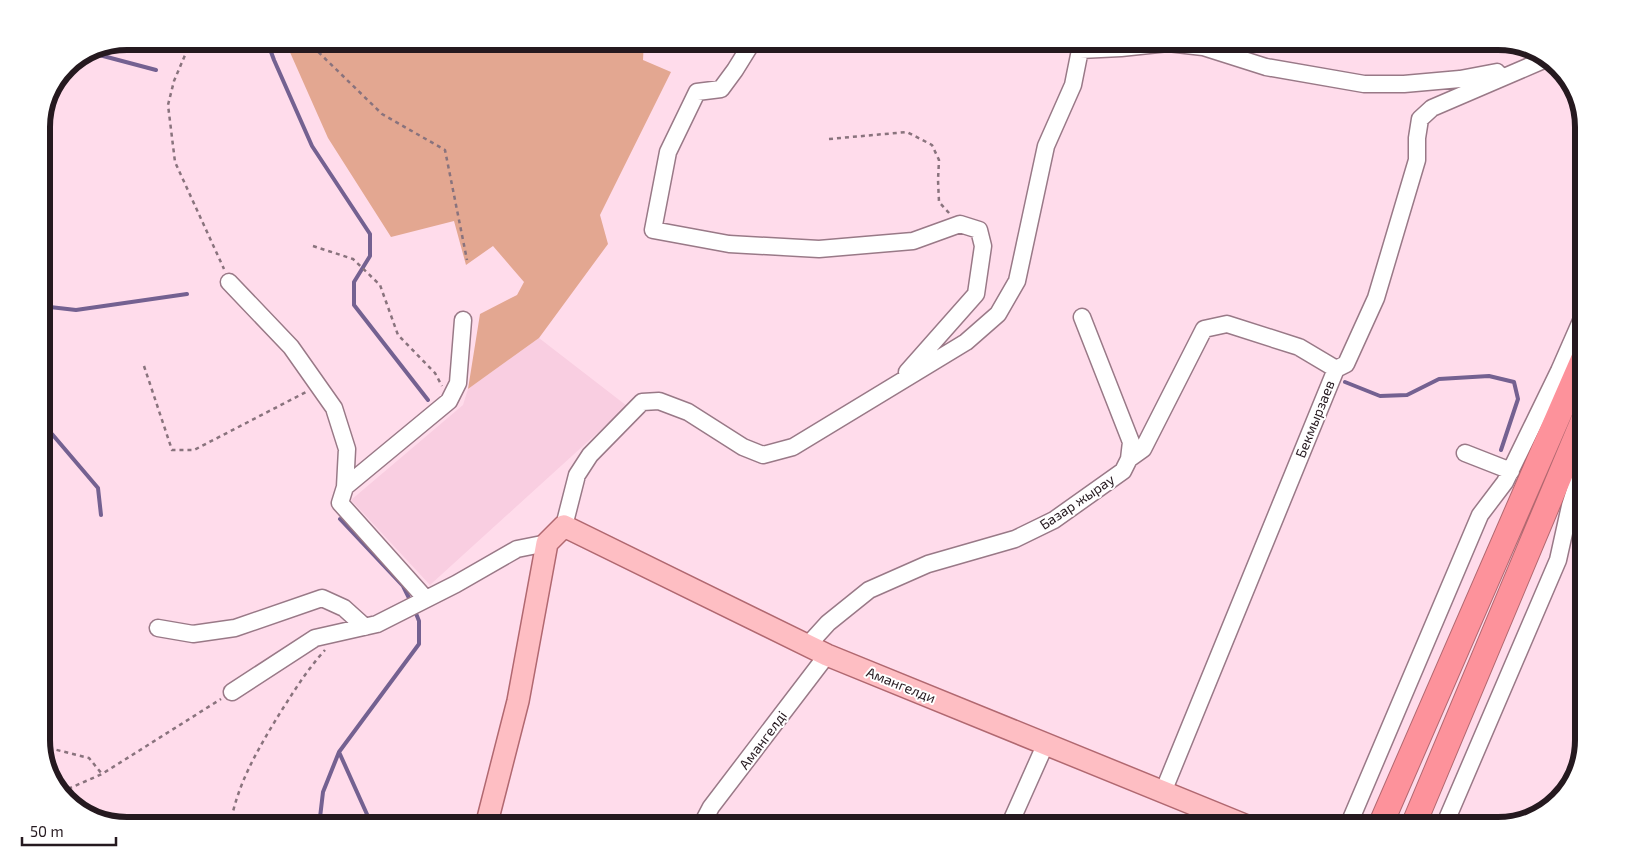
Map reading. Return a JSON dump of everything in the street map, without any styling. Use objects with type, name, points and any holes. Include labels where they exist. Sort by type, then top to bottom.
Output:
[{"type":"highway","points":[[1384,817],[1575,378]]},
{"type":"highway","points":[[1416,817],[1575,439]]},
{"type":"main road","name":"Амангелди","points":[[564,526],[827,656],[1046,743],[1224,817]]},
{"type":"main road","points":[[488,817],[518,701],[547,543],[564,526]]},
{"type":"street","points":[[747,50],[721,89],[697,92],[668,152],[653,230],[730,244],[819,249],[913,241],[960,224],[979,230],[983,246],[976,294],[896,384]]},
{"type":"street","points":[[564,526],[577,475],[590,455],[642,402],[659,401],[688,412],[743,447],[763,455],[792,447],[972,337],[998,314],[1017,281],[1046,146],[1073,85],[1079,50]]},
{"type":"street","points":[[1212,50],[1266,68],[1364,84],[1404,84],[1460,79],[1523,68]]},
{"type":"street","name":"Бекмырзаев","points":[[1162,792],[1336,369],[1346,364],[1376,298],[1417,160],[1417,138],[1420,119],[1432,108],[1538,61]]},
{"type":"street","points":[[230,282],[291,347],[334,408],[347,449],[345,487],[340,503],[426,599]]},
{"type":"street","points":[[1082,317],[1132,442],[1129,459]]},
{"type":"street","points":[[345,487],[449,401],[458,383],[463,320]]},
{"type":"street","name":"Базар жырау","points":[[808,645],[828,623],[868,590],[928,564],[1015,539],[1039,528],[1054,520],[1123,471],[1129,459],[1143,449],[1204,329],[1227,324],[1299,347],[1336,369]]},
{"type":"street","points":[[1352,817],[1480,515],[1505,482],[1575,335]]},
{"type":"street","points":[[1465,453],[1510,470]]},
{"type":"street","points":[[1448,817],[1558,560],[1575,513]]},
{"type":"street","points":[[232,692],[315,638],[377,624],[456,584],[517,550],[547,543]]},
{"type":"street","points":[[158,628],[193,634],[235,628],[322,598],[344,608],[365,627]]},
{"type":"street","name":"Амангелді","points":[[706,817],[711,807],[827,656]]},
{"type":"street","points":[[1013,817],[1046,743]]},
{"type":"path","points":[[187,50],[174,81],[168,106],[175,162],[230,282]]},
{"type":"path","points":[[315,50],[382,114],[445,150],[467,260]]},
{"type":"path","points":[[829,139],[907,132],[932,145],[939,160],[939,202],[960,224]]},
{"type":"path","points":[[313,246],[353,259],[380,285],[398,335],[435,373],[449,401]]},
{"type":"path","points":[[144,366],[172,450],[194,450],[318,386]]},
{"type":"path","points":[[231,817],[233,805],[252,758],[308,669],[342,632]]},
{"type":"path","points":[[68,789],[102,774],[232,692]]},
{"type":"path","points":[[50,748],[89,758],[102,774]]},
{"type":"shaded area","points":[[289,50],[644,50],[643,60],[671,72],[600,215],[608,244],[539,338],[468,389],[480,314],[517,295],[524,282],[493,246],[466,265],[454,221],[391,237],[328,138]]},
{"type":"shaded area","points":[[539,338],[627,406],[430,585],[351,500],[463,405],[468,389]]},
{"type":"waterway","points":[[270,50],[312,146],[370,234],[370,256],[354,282],[354,305],[428,400]]},
{"type":"waterway","points":[[100,55],[156,70]]},
{"type":"waterway","points":[[50,307],[76,310],[187,294]]},
{"type":"waterway","points":[[1345,382],[1380,396],[1407,395],[1439,379],[1489,376],[1514,382],[1518,399],[1501,450]]},
{"type":"waterway","points":[[50,433],[98,488],[101,515]]},
{"type":"waterway","points":[[340,519],[403,586],[411,602]]},
{"type":"waterway","points":[[320,817],[323,792],[339,752],[419,644],[419,621],[415,611]]},
{"type":"waterway","points":[[339,752],[368,817]]}]
